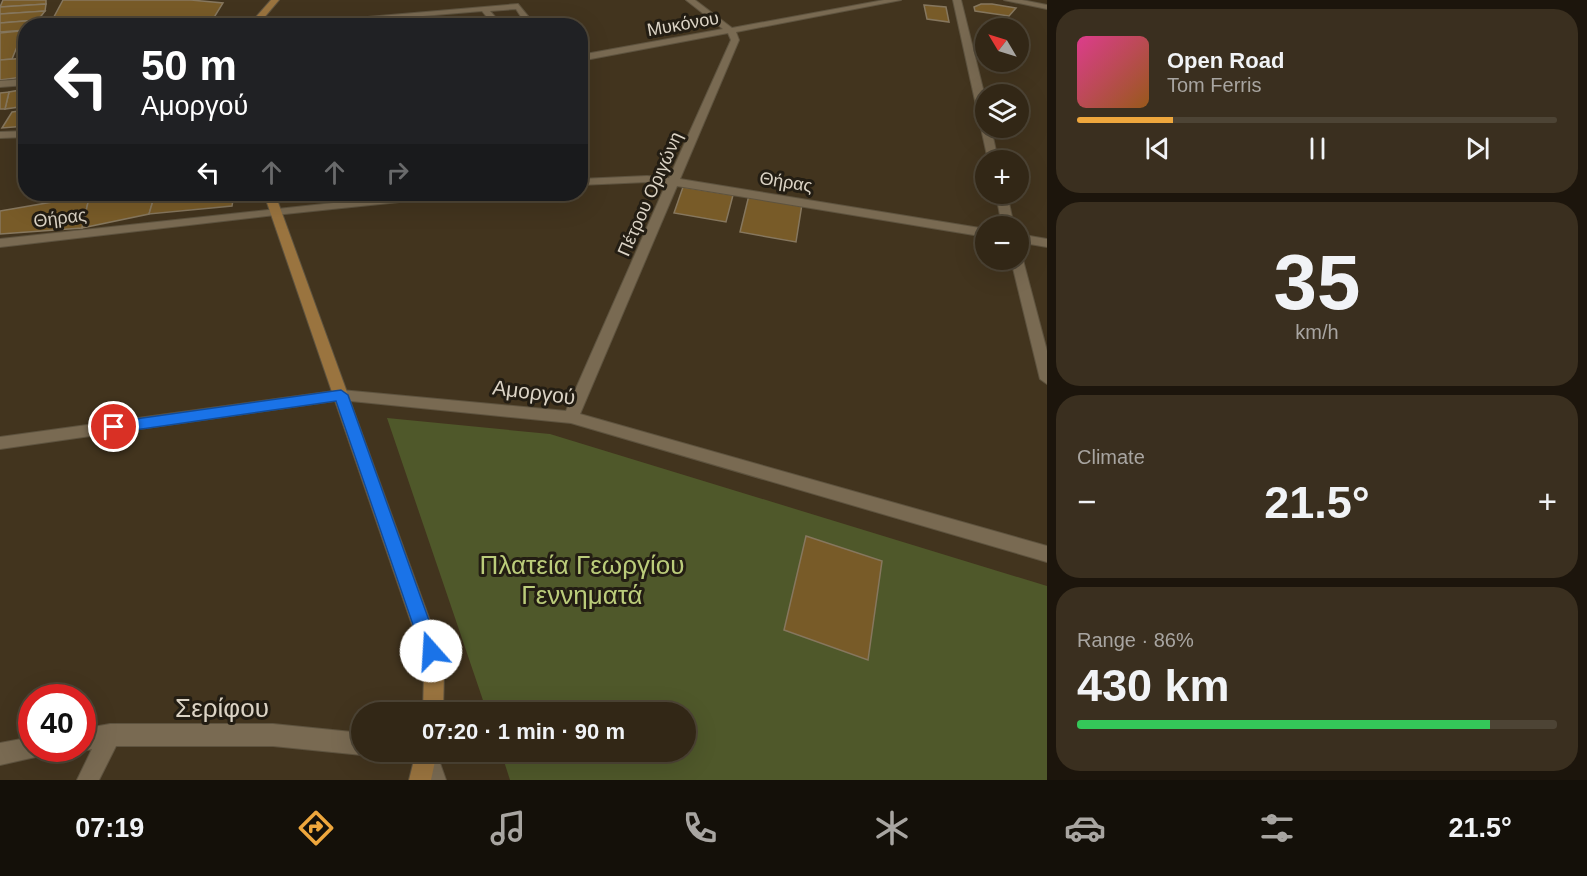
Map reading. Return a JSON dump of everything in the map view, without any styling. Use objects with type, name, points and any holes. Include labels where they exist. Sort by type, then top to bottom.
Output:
[{"type":"street","points":[[259,18],[275,0]]},
{"type":"street","points":[[690,0],[732,32]]},
{"type":"street","name":"Μυκόνου","points":[[588,57],[897,0]]},
{"type":"street","points":[[957,0],[976,84]]},
{"type":"street","points":[[1008,0],[1047,7]]},
{"type":"street","points":[[369,18],[518,6],[526,18]]},
{"type":"street","points":[[484,9],[492,18]]},
{"type":"street","name":"Πέτρου Οριγώνη","points":[[571,417],[732,48],[735,40],[732,32]]},
{"type":"street","points":[[0,84],[18,82]]},
{"type":"street","points":[[0,135],[18,134]]},
{"type":"street","name":"Θήρας","points":[[588,182],[647,179],[675,182],[975,231]]},
{"type":"street","points":[[271,201],[431,651],[434,673],[433,702]]},
{"type":"street","name":"Θήρας","points":[[0,243],[376,201]]},
{"type":"street","points":[[1029,240],[1047,243]]},
{"type":"street","points":[[1020,270],[1047,379]]},
{"type":"street","name":"Αμοργού","points":[[0,443],[341,395],[571,417],[1047,554]]},
{"type":"street","points":[[88,780],[110,735]]},
{"type":"street","name":"Σερίφου","points":[[96,738],[110,735],[273,735],[351,743]]},
{"type":"street","points":[[0,754],[18,751]]},
{"type":"street","points":[[420,780],[421,762]]},
{"type":"street","points":[[426,762],[435,780]]},
{"type":"green space","name":"Πλατεία Γεωργίου Γεννηματά","points":[[387,418],[550,434],[1047,586],[1047,780],[510,780],[504,762],[696,762],[696,702],[484,702]]},
{"type":"building","points":[[3,0],[46,0],[46,4],[0,7]]},
{"type":"building","points":[[63,0],[191,0],[223,3],[214,18],[53,18]]},
{"type":"building","points":[[46,4],[45,11],[0,14],[0,7]]},
{"type":"building","points":[[981,4],[1016,8],[1009,16],[975,11],[974,7]]},
{"type":"building","points":[[924,5],[946,7],[949,22],[927,19]]},
{"type":"building","points":[[45,11],[40,18],[18,18],[18,22],[0,23],[0,14]]},
{"type":"building","points":[[18,22],[18,31],[0,32],[0,23]]},
{"type":"building","points":[[18,31],[18,44],[12,59],[0,60],[0,33]]},
{"type":"building","points":[[18,59],[18,78],[0,80],[0,60]]},
{"type":"building","points":[[18,90],[18,107],[5,109],[9,92]]},
{"type":"building","points":[[9,92],[5,109],[0,109],[0,93]]},
{"type":"building","points":[[18,111],[18,127],[2,128],[12,112]]},
{"type":"building","points":[[683,187],[733,195],[726,222],[674,213]]},
{"type":"building","points":[[749,195],[802,204],[796,242],[740,232]]},
{"type":"building","points":[[58,201],[88,201],[82,228],[0,234],[0,211]]},
{"type":"building","points":[[88,201],[153,201],[149,214],[82,228]]},
{"type":"building","points":[[153,201],[233,201],[232,206],[149,214]]},
{"type":"building","points":[[806,536],[882,561],[868,660],[784,630]]},
{"type":"route","points":[[114,427],[341,395],[431,651]]}]
